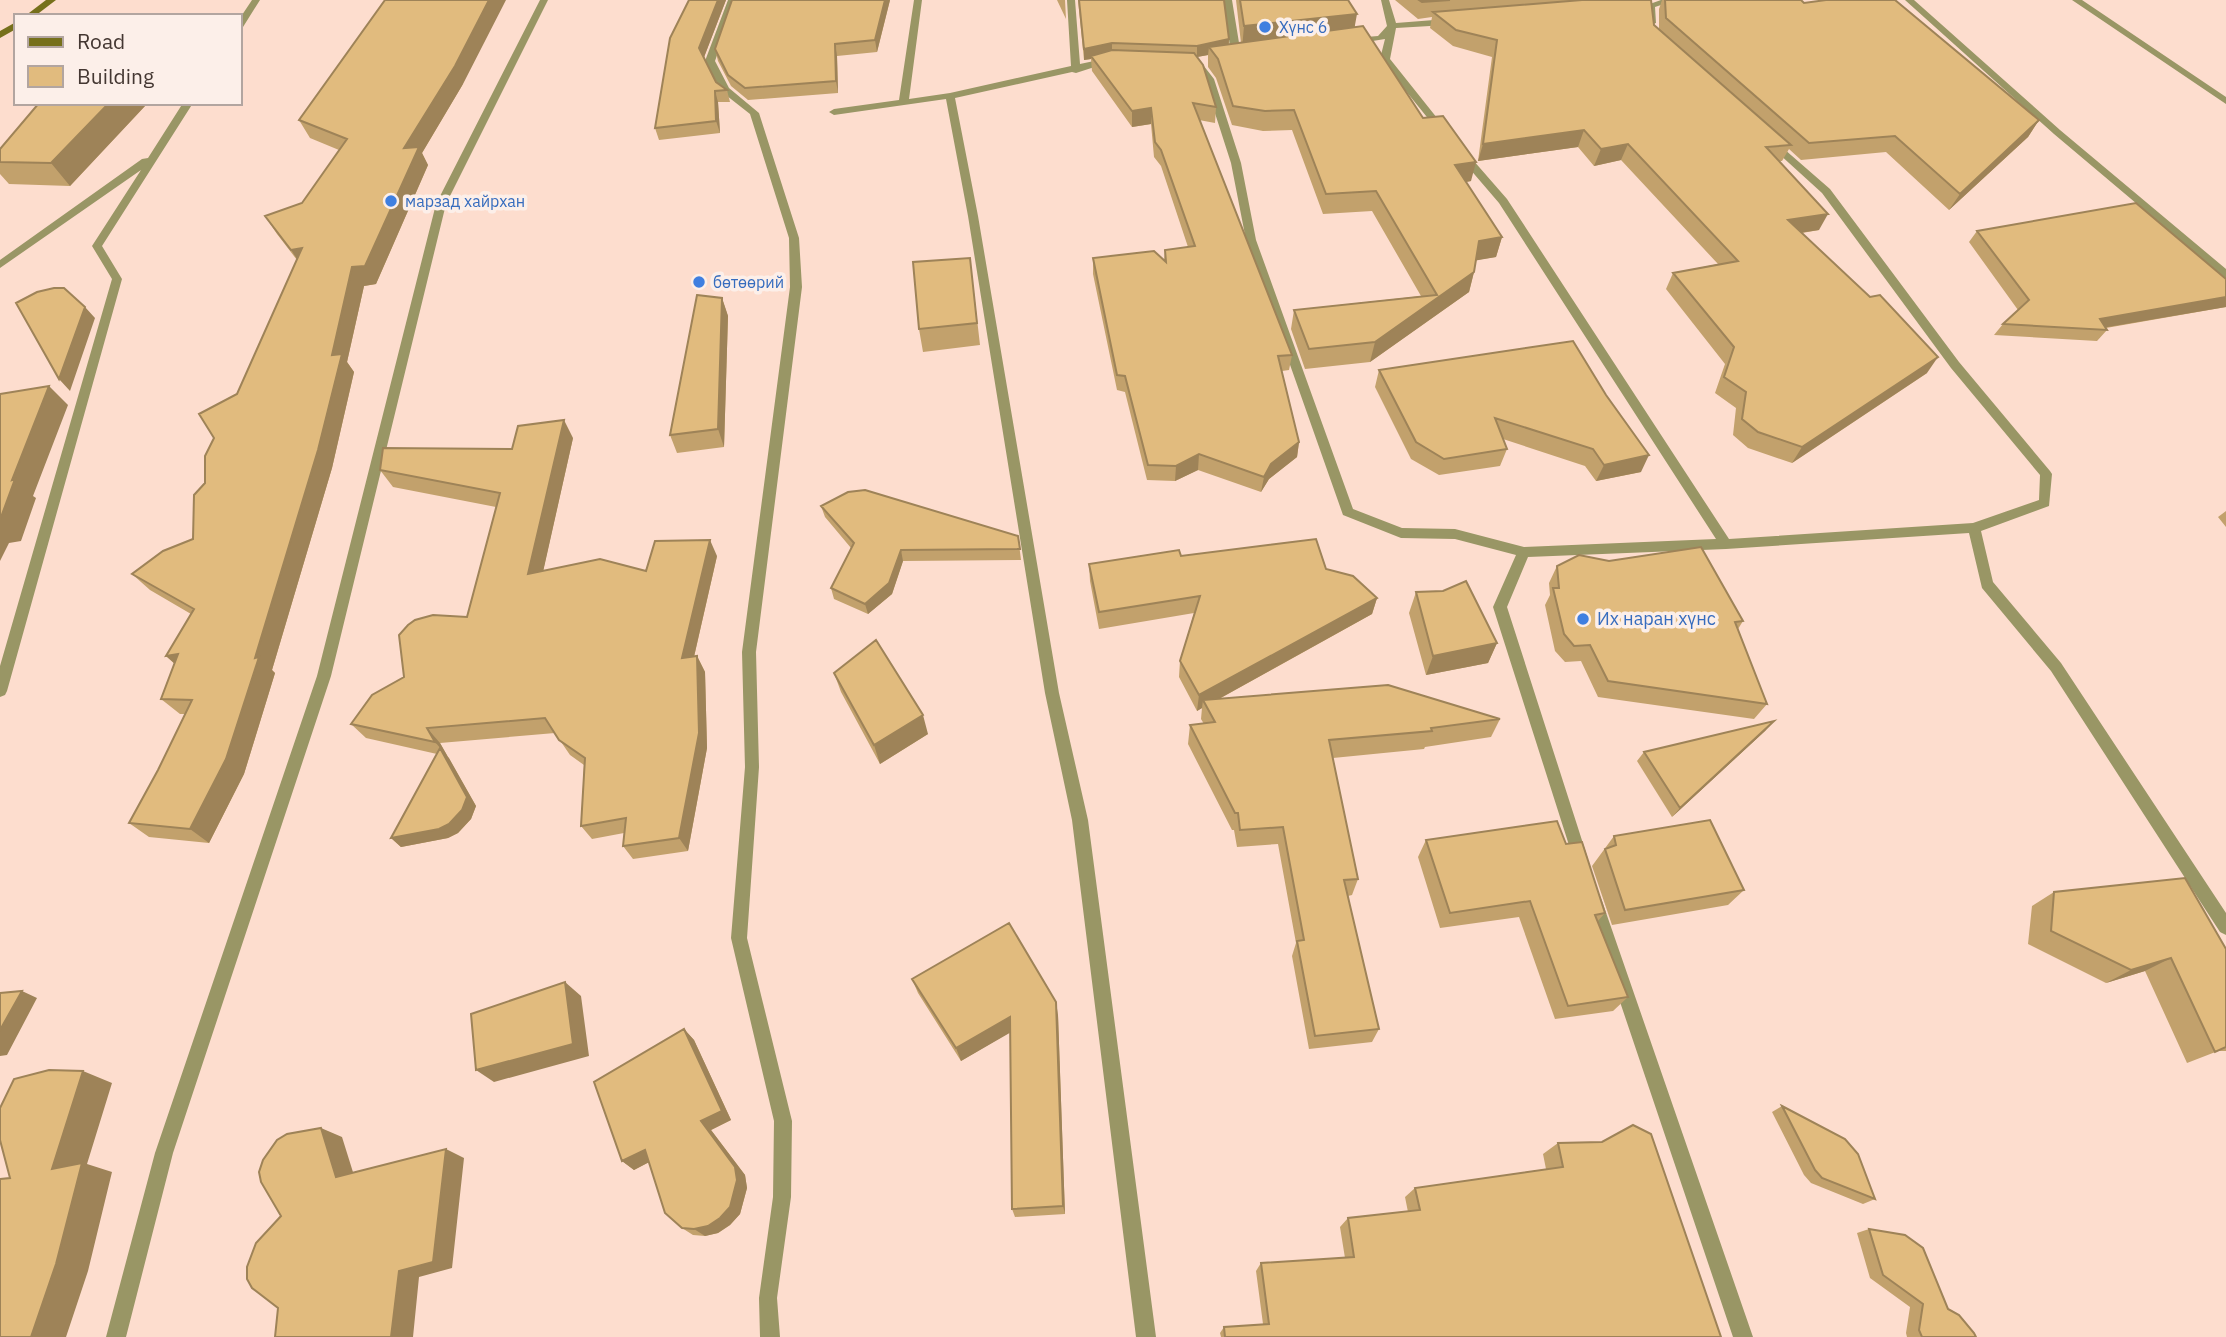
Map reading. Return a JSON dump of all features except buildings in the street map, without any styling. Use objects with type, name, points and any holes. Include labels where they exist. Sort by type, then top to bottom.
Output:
[{"type":"main road","points":[[32,14],[52,0]]},
{"type":"street","points":[[242,22],[256,0]]},
{"type":"street","points":[[116,1337],[164,1153],[324,676],[441,204],[544,0]]},
{"type":"street","points":[[732,0],[710,61],[725,90],[754,113],[794,238],[796,286],[749,652],[752,767],[739,938],[783,1121],[782,1197],[768,1298],[770,1337]]},
{"type":"street","points":[[903,104],[918,0]]},
{"type":"street","points":[[1071,0],[1076,70]]},
{"type":"street","points":[[1227,0],[1236,55]]},
{"type":"street","points":[[1385,0],[1392,26],[1385,59],[1503,201],[1726,544]]},
{"type":"street","points":[[1637,6],[1672,0]]},
{"type":"street","points":[[1909,0],[2057,132],[2226,275]]},
{"type":"street","points":[[2076,0],[2226,101]]},
{"type":"street","points":[[1651,5],[1653,37]]},
{"type":"street","points":[[1342,43],[1381,38],[1392,26],[1460,21]]},
{"type":"street","points":[[1223,57],[1250,53]]},
{"type":"street","points":[[834,112],[950,96],[1112,60],[1124,61]]},
{"type":"street","points":[[1210,60],[1191,63],[1209,79],[1236,163],[1251,240],[1348,512],[1401,533],[1455,534],[1524,552],[1726,544],[1974,528],[2046,503],[2046,474],[1955,365],[1826,191],[1758,131]]},
{"type":"street","points":[[950,96],[973,216],[1052,693],[1080,820],[1146,1337]]},
{"type":"street","points":[[0,691],[117,279],[97,246],[187,105]]},
{"type":"street","points":[[0,265],[153,156]]},
{"type":"street","points":[[1974,528],[1987,584],[2056,667],[2226,927]]},
{"type":"street","points":[[1524,552],[1500,607],[1617,976],[1743,1337]]},
{"type":"place","name":"Хүнс 6","points":[[1265,27]]},
{"type":"place","name":"марзад хайрхан","points":[[391,201]]},
{"type":"place","name":"бөтөөрий","points":[[699,282]]},
{"type":"place","name":"Их наран хүнс","points":[[1583,619]]}]
